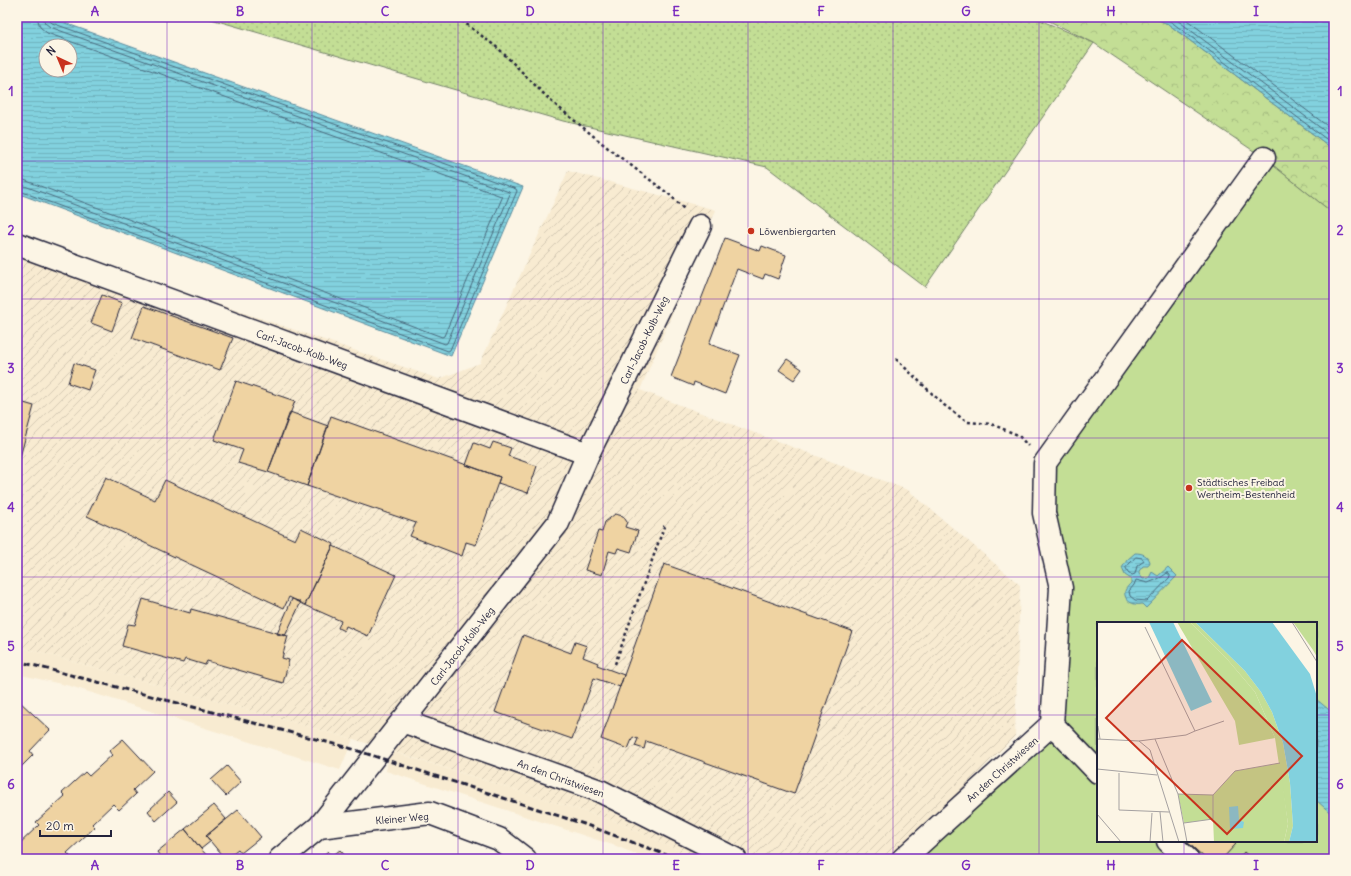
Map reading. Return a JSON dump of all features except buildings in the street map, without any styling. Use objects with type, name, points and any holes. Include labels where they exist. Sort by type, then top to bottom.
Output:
[{"type":"street","points":[[1097,771],[1052,724],[1061,588],[1044,513],[1045,463],[1264,158]]},
{"type":"street","name":"Carl-Jacob-Kolb-Weg","points":[[319,827],[558,523],[588,454],[700,226]]},
{"type":"street","name":"Carl-Jacob-Kolb-Weg","points":[[17,244],[588,454]]},
{"type":"street","name":"An den Christwiesen","points":[[402,721],[600,791],[735,859]]},
{"type":"street","name":"An den Christwiesen","points":[[903,859],[1052,724]]},
{"type":"street","name":"Kleiner Weg","points":[[319,827],[430,813],[499,839],[525,859]]},
{"type":"street","points":[[280,859],[319,827]]},
{"type":"street","points":[[1169,842],[1187,859]]},
{"type":"path","points":[[457,17],[499,49],[552,102],[608,148],[670,195],[700,226]]},
{"type":"path","points":[[896,358],[944,405],[962,418],[968,422],[991,424],[1018,434],[1045,463]]},
{"type":"path","points":[[615,664],[665,524]]},
{"type":"shaded area","points":[[568,171],[716,210],[640,390],[908,490],[1020,585],[1015,736],[893,859],[697,859],[612,820],[353,739],[17,646],[17,236],[439,379],[480,363]]},
{"type":"shaded area","points":[[17,646],[353,739],[340,770],[70,686],[17,674]]},
{"type":"shaded area","points":[[390,751],[612,820],[697,859],[648,859],[616,846],[386,771]]},
{"type":"green space","points":[[204,17],[1033,17],[1094,43],[925,287],[767,167],[563,121]]},
{"type":"green space","points":[[1041,17],[1152,17],[1168,24],[1334,150],[1334,214],[1264,158],[1094,43]]},
{"type":"green space","name":"Städtisches Freibad Wertheim-Bestenheid","points":[[1264,158],[1334,214],[1334,859],[903,859],[1052,724],[1061,588],[1045,463]]},
{"type":"water","points":[[17,17],[48,17],[523,187],[451,356],[17,193]]},
{"type":"water","points":[[1152,17],[1334,17],[1334,150],[1168,24]]},
{"type":"water","points":[[1135,553],[1144,555],[1150,562],[1148,566],[1143,566],[1139,571],[1139,574],[1143,579],[1149,578],[1152,572],[1158,576],[1168,567],[1177,576],[1146,608],[1142,604],[1130,602],[1127,600],[1125,595],[1125,590],[1131,583],[1131,579],[1125,575],[1122,568],[1127,560]]},
{"type":"water","points":[[1317,700],[1334,714],[1334,816],[1317,801]]},
{"type":"railway","points":[[17,661],[346,747],[584,824],[677,859]]},
{"type":"place","name":"Löwenbiergarten","points":[[751,231]]},
{"type":"place","name":"Städtisches Freibad Wertheim-Bestenheid","points":[[1189,488]]}]
